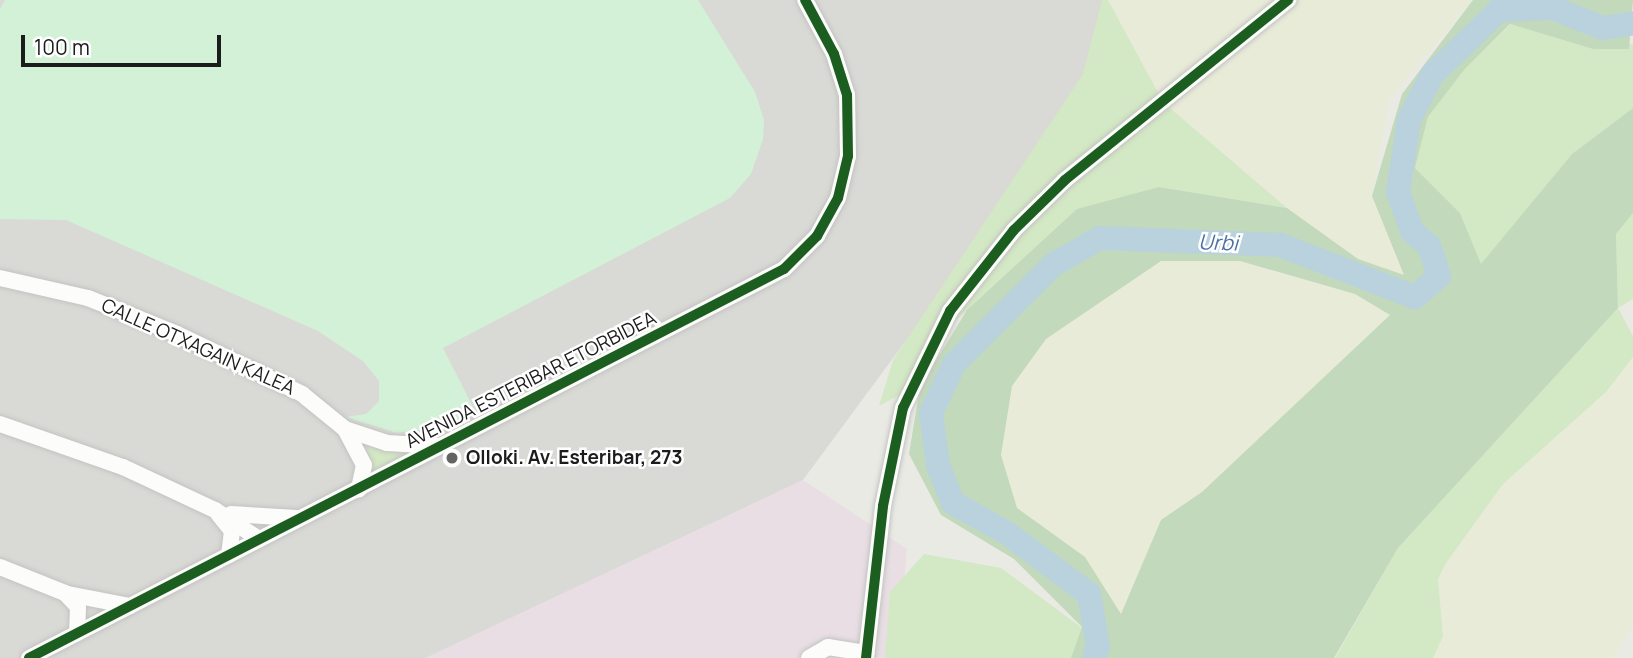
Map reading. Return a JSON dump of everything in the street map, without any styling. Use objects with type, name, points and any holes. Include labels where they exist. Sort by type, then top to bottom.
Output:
[{"type":"street","name":"AVENIDA ESTERIBAR ETORBIDEA","points":[[29,658],[784,269],[817,236],[838,198],[848,156],[847,94],[834,54],[805,0]]},
{"type":"street","points":[[809,658],[828,647],[866,655],[883,506],[903,408],[950,311],[1014,230],[1065,180],[1288,0]]},
{"type":"street","name":"CALLE OTXAGAIN KALEA","points":[[0,278],[88,298],[177,334],[302,394],[345,429],[387,443],[439,446]]},
{"type":"street","points":[[0,424],[77,447],[215,510],[259,539]]},
{"type":"street","name":"CALLE OTXAGAIN KALEA","points":[[345,429],[364,465],[359,489]]},
{"type":"street","points":[[215,510],[262,519],[301,517]]},
{"type":"street","points":[[215,510],[232,531],[229,555]]},
{"type":"street","points":[[0,567],[65,593],[130,606]]},
{"type":"street","points":[[65,593],[78,607],[77,633]]},
{"type":"shaded area","points":[[0,0],[1105,0],[1094,86],[803,480],[432,658],[0,658]]},
{"type":"shaded area","points":[[803,480],[907,549],[897,658],[425,658]]},
{"type":"green space","points":[[5,0],[698,0],[755,92],[764,120],[763,139],[751,174],[730,198],[443,348],[475,411],[438,428],[397,433],[346,417],[366,414],[379,401],[379,381],[363,361],[318,331],[66,220],[0,219],[0,9]]},
{"type":"green space","points":[[1102,0],[1108,0],[1163,102],[1287,208],[1159,187],[979,299],[929,346],[911,389],[879,406],[893,360],[1083,74]]},
{"type":"green space","points":[[1108,0],[1473,0],[1389,99],[1372,196],[1404,276],[1358,259],[1287,208],[1163,102]]},
{"type":"green space","points":[[1473,0],[1633,0],[1629,49],[1593,49],[1510,24],[1464,70],[1428,117],[1415,168],[1460,213],[1481,264],[1572,154],[1633,108],[1633,213],[1616,234],[1618,308],[1398,548],[1334,658],[1071,658],[1082,627],[1014,559],[941,515],[909,454],[920,387],[967,310],[1077,209],[1159,187],[1287,208],[1358,259],[1404,275],[1372,196],[1402,94]],"holes":[[[1161,261],[1240,261],[1355,294],[1390,315],[1202,492],[1161,520],[1121,614],[1085,557],[1017,508],[1001,455],[1012,386],[1046,339]]]},
{"type":"green space","points":[[1511,24],[1593,49],[1633,44],[1633,108],[1572,154],[1481,265],[1460,213],[1415,168],[1428,117],[1464,70]]},
{"type":"green space","points":[[1633,213],[1633,299],[1618,308],[1616,234]]},
{"type":"green space","points":[[1160,261],[1239,261],[1355,294],[1390,315],[1202,492],[1161,520],[1121,615],[1085,557],[1017,508],[1001,454],[1012,386],[1046,339]]},
{"type":"green space","points":[[1618,308],[1633,336],[1633,357],[1606,392],[1503,484],[1446,563],[1438,579],[1443,636],[1433,658],[1335,658],[1398,548]]},
{"type":"green space","points":[[1633,357],[1633,624],[1613,658],[1433,658],[1443,636],[1438,578],[1446,563],[1503,484],[1606,392]]},
{"type":"green space","points":[[363,442],[415,451],[370,477]]},
{"type":"green space","points":[[924,554],[1001,568],[1082,628],[1071,658],[885,658],[890,592]]},
{"type":"waterway","name":"Urbi","points":[[1094,658],[1098,646],[1089,594],[1007,533],[953,503],[938,465],[931,413],[954,364],[1054,264],[1100,238],[1280,245],[1415,297],[1439,276],[1429,246],[1412,231],[1398,192],[1409,120],[1432,75],[1499,10],[1553,8],[1603,28],[1633,23]]},
{"type":"cycle path","points":[[29,658],[784,269],[817,236],[838,198],[848,156],[847,95],[834,54],[805,0]]},
{"type":"cycle path","points":[[866,658],[883,506],[903,408],[950,311],[1014,230],[1065,180],[1288,0]]},
{"type":"place","name":"Olloki. Av. Esteribar, 273","points":[[452,458]]}]
